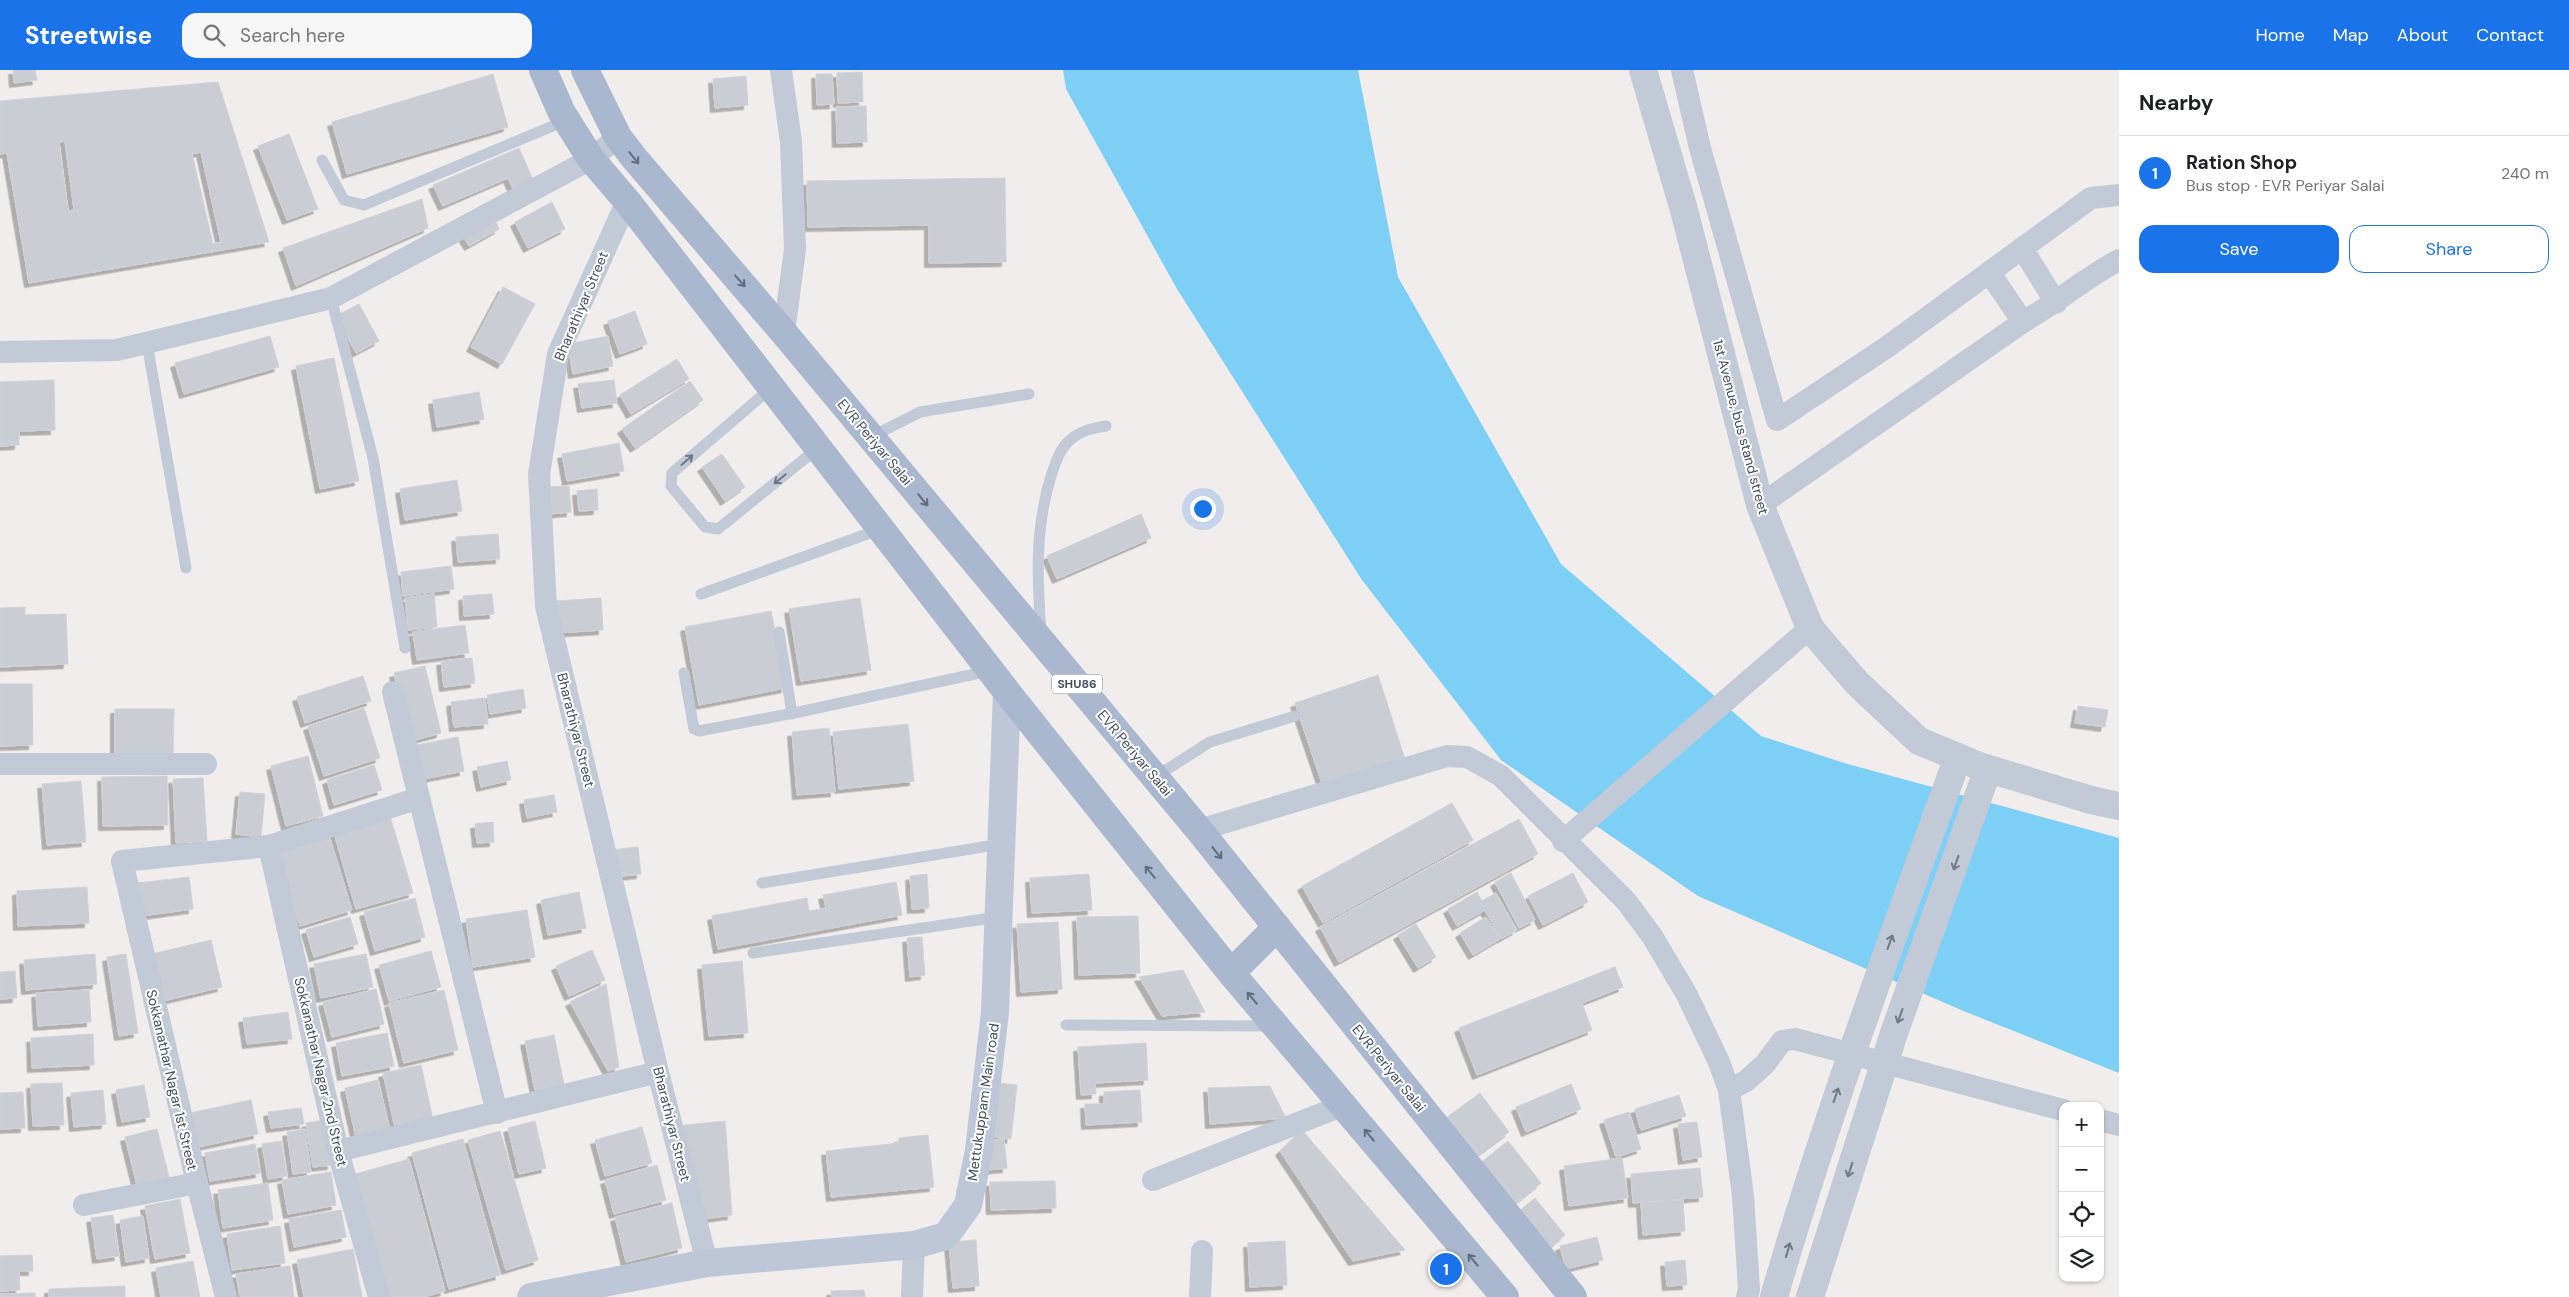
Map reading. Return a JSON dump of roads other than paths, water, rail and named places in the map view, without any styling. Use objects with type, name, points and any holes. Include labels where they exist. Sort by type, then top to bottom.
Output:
[{"type":"main road","points":[[543,70],[567,120],[591,159],[626,201],[998,681],[1230,973],[1505,1297]]},
{"type":"main road","name":"EVR Periyar Salai","points":[[585,70],[618,137],[1199,830],[1573,1297]]},
{"type":"main road","name":"Mettukuppam Main road","points":[[531,1297],[594,1291],[707,1264],[914,1245],[946,1236],[968,1205],[979,1150],[995,1012],[1001,844],[998,681]]},
{"type":"main road","points":[[1230,973],[1277,927]]},
{"type":"street","points":[[781,70],[791,142],[795,249],[784,333]]},
{"type":"street","name":"1st Avenue, bus stand street","points":[[1643,70],[1684,210],[1760,505],[1810,628],[1856,682],[1919,741],[1988,769],[2092,800],[2119,806]]},
{"type":"street","points":[[1682,70],[1700,148],[1777,420],[1887,347],[2091,198],[2119,195]]},
{"type":"street","points":[[0,352],[117,350],[331,298],[591,159],[618,137]]},
{"type":"street","name":"Bharathiyar Street","points":[[626,201],[558,354],[539,474],[546,606],[658,1072],[707,1264]]},
{"type":"street","points":[[2022,248],[2056,303]]},
{"type":"street","points":[[1760,505],[2023,322],[2056,303],[2099,270],[2119,260]]},
{"type":"street","points":[[1989,272],[2023,322]]},
{"type":"street","points":[[1563,841],[1810,628]]},
{"type":"street","points":[[393,692],[497,1113]]},
{"type":"street","points":[[1199,830],[1446,756],[1466,757],[1501,776],[1563,841],[1626,901],[1652,936],[1687,995],[1719,1062],[1729,1090],[1743,1196],[1749,1289],[1747,1297]]},
{"type":"street","points":[[1774,1297],[1807,1181],[1865,1010],[1958,758]]},
{"type":"street","points":[[0,764],[206,764]]},
{"type":"street","points":[[1810,1297],[1894,1033],[1988,769]]},
{"type":"street","points":[[269,846],[419,798]]},
{"type":"street","name":"Sokkanathar Nagar 1st Street","points":[[226,1297],[197,1184],[122,861],[269,846]]},
{"type":"street","name":"Sokkanathar Nagar 2nd Street","points":[[269,846],[338,1151],[378,1297]]},
{"type":"street","points":[[1729,1090],[1746,1080],[1764,1064],[1782,1040],[1795,1039],[2059,1109]]},
{"type":"street","points":[[338,1151],[658,1072]]},
{"type":"street","points":[[1153,1180],[1344,1106]]},
{"type":"street","points":[[2104,1121],[2119,1125]]},
{"type":"street","points":[[84,1206],[197,1184]]},
{"type":"street","points":[[912,1297],[914,1245]]},
{"type":"street","points":[[1200,1297],[1202,1251]]},
{"type":"lane","points":[[322,160],[344,200],[364,205],[567,120]]},
{"type":"lane","points":[[331,298],[373,458],[405,648]]},
{"type":"lane","points":[[147,343],[186,568]]},
{"type":"lane","points":[[771,388],[672,473],[671,486],[705,527],[718,529],[818,448]]},
{"type":"lane","points":[[871,437],[920,412],[1029,394]]},
{"type":"lane","points":[[1042,641],[1037,557],[1045,496],[1061,452],[1069,441],[1080,433],[1106,426]]},
{"type":"lane","points":[[701,594],[881,529]]},
{"type":"lane","points":[[779,632],[792,714]]},
{"type":"lane","points":[[684,673],[694,729],[699,731],[998,681]]},
{"type":"lane","points":[[1155,777],[1210,742],[1295,716]]},
{"type":"lane","points":[[762,883],[1001,844]]},
{"type":"lane","points":[[753,953],[998,917]]},
{"type":"lane","points":[[1066,1026],[1276,1026]]},
{"type":"water","points":[[1063,70],[1358,70],[1398,277],[1561,564],[1761,736],[1844,763],[2119,838],[2119,1073],[1966,1012],[1698,896],[1501,760],[1362,580],[1177,289],[1066,89]]},
{"type":"place","name":"Ration Shop","points":[[1446,1269]]}]
